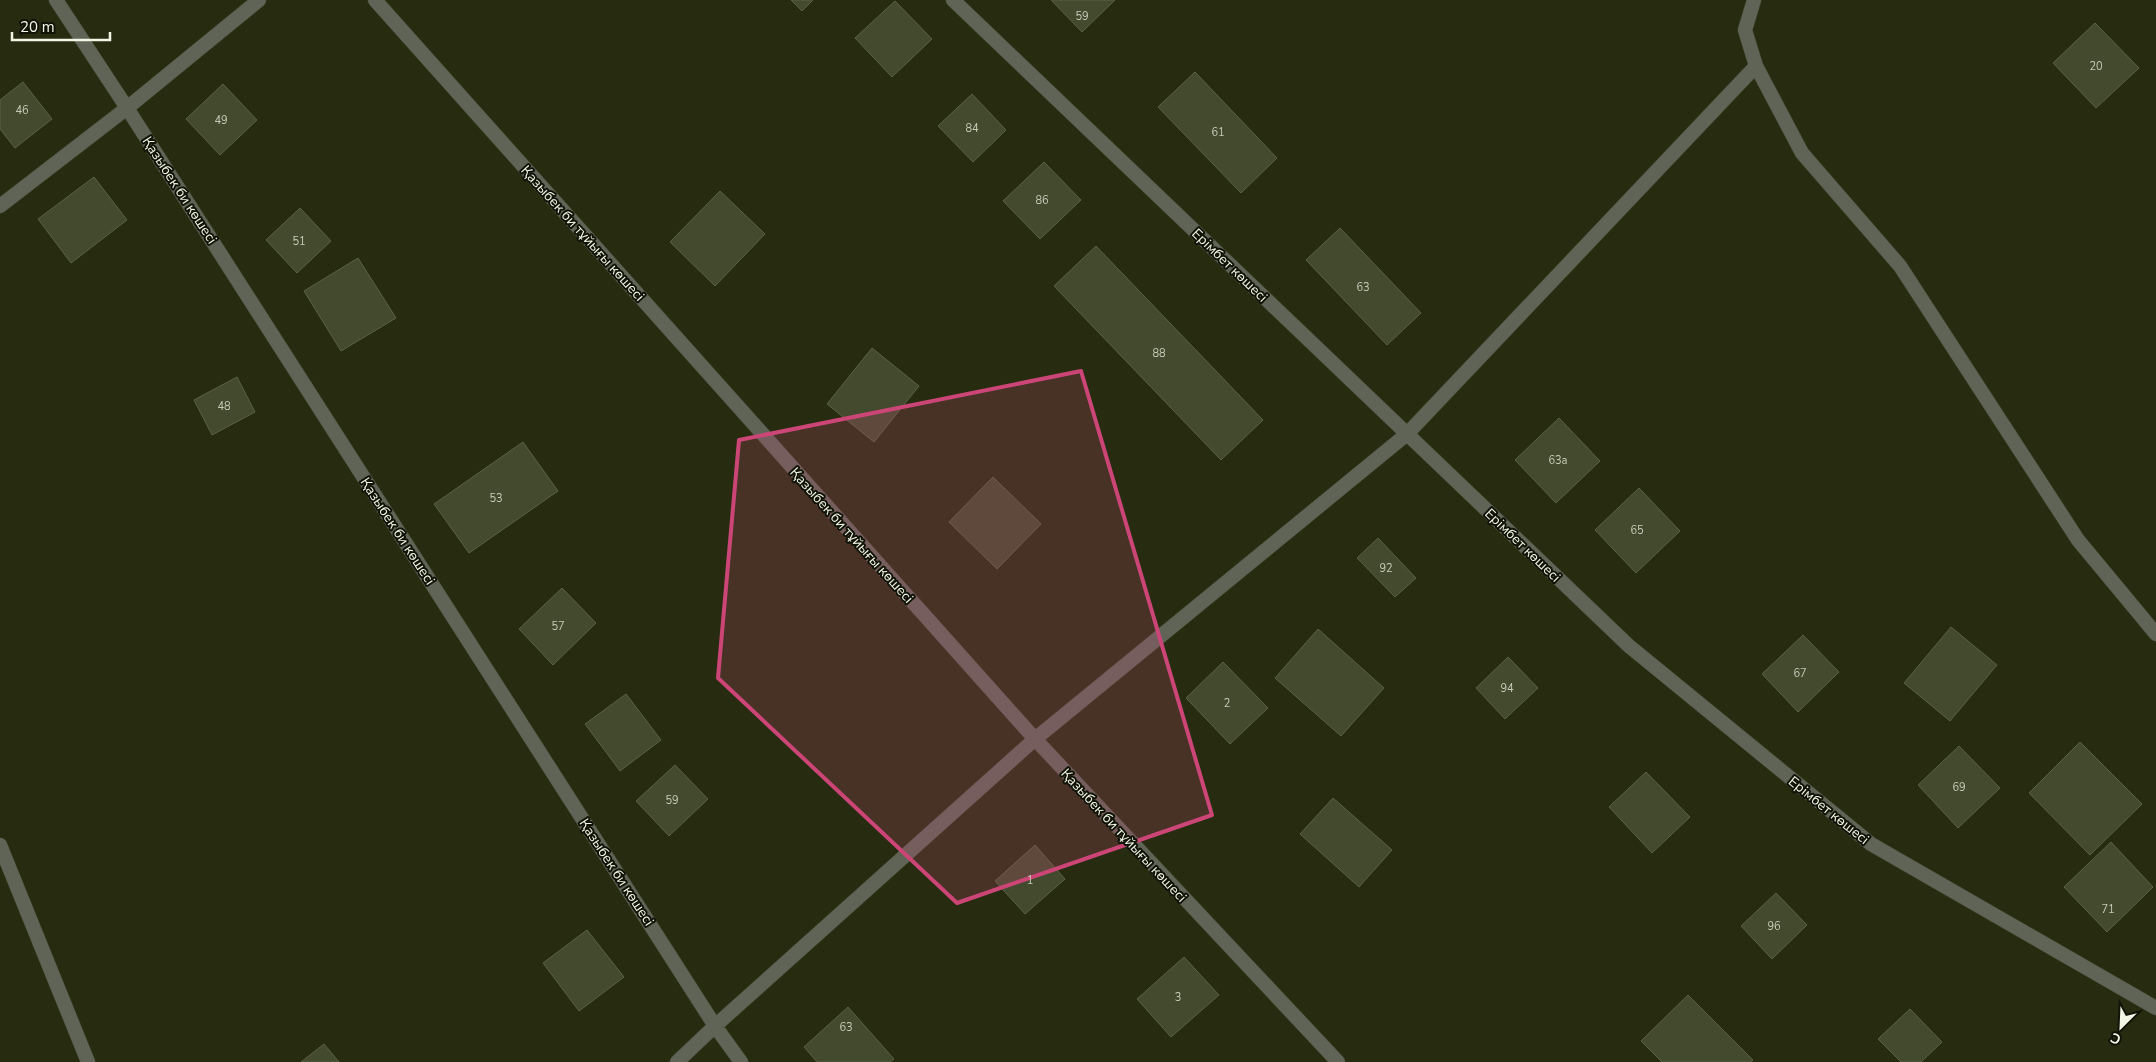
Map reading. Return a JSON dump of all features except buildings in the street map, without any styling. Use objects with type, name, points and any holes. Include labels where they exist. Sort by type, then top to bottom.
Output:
[{"type":"street","name":"Қазыбек би көшесі","points":[[56,0],[715,1026],[741,1062]]},
{"type":"street","points":[[0,206],[127,108],[260,0]]},
{"type":"street","name":"Қазыбек би тұйығы көшесі","points":[[375,0],[1034,740],[1338,1062]]},
{"type":"street","name":"Ерімбет көшесі","points":[[953,0],[1629,646],[1871,844],[2156,1008]]},
{"type":"street","points":[[1754,0],[1745,30],[1756,66],[1802,153],[1900,266],[2078,540],[2156,634]]},
{"type":"street","points":[[677,1062],[1034,740],[1407,434],[1756,66]]},
{"type":"street","points":[[0,845],[88,1062]]},
{"type":"highlighted area","points":[[1081,371],[1212,815],[957,903],[718,678],[739,440]]}]
